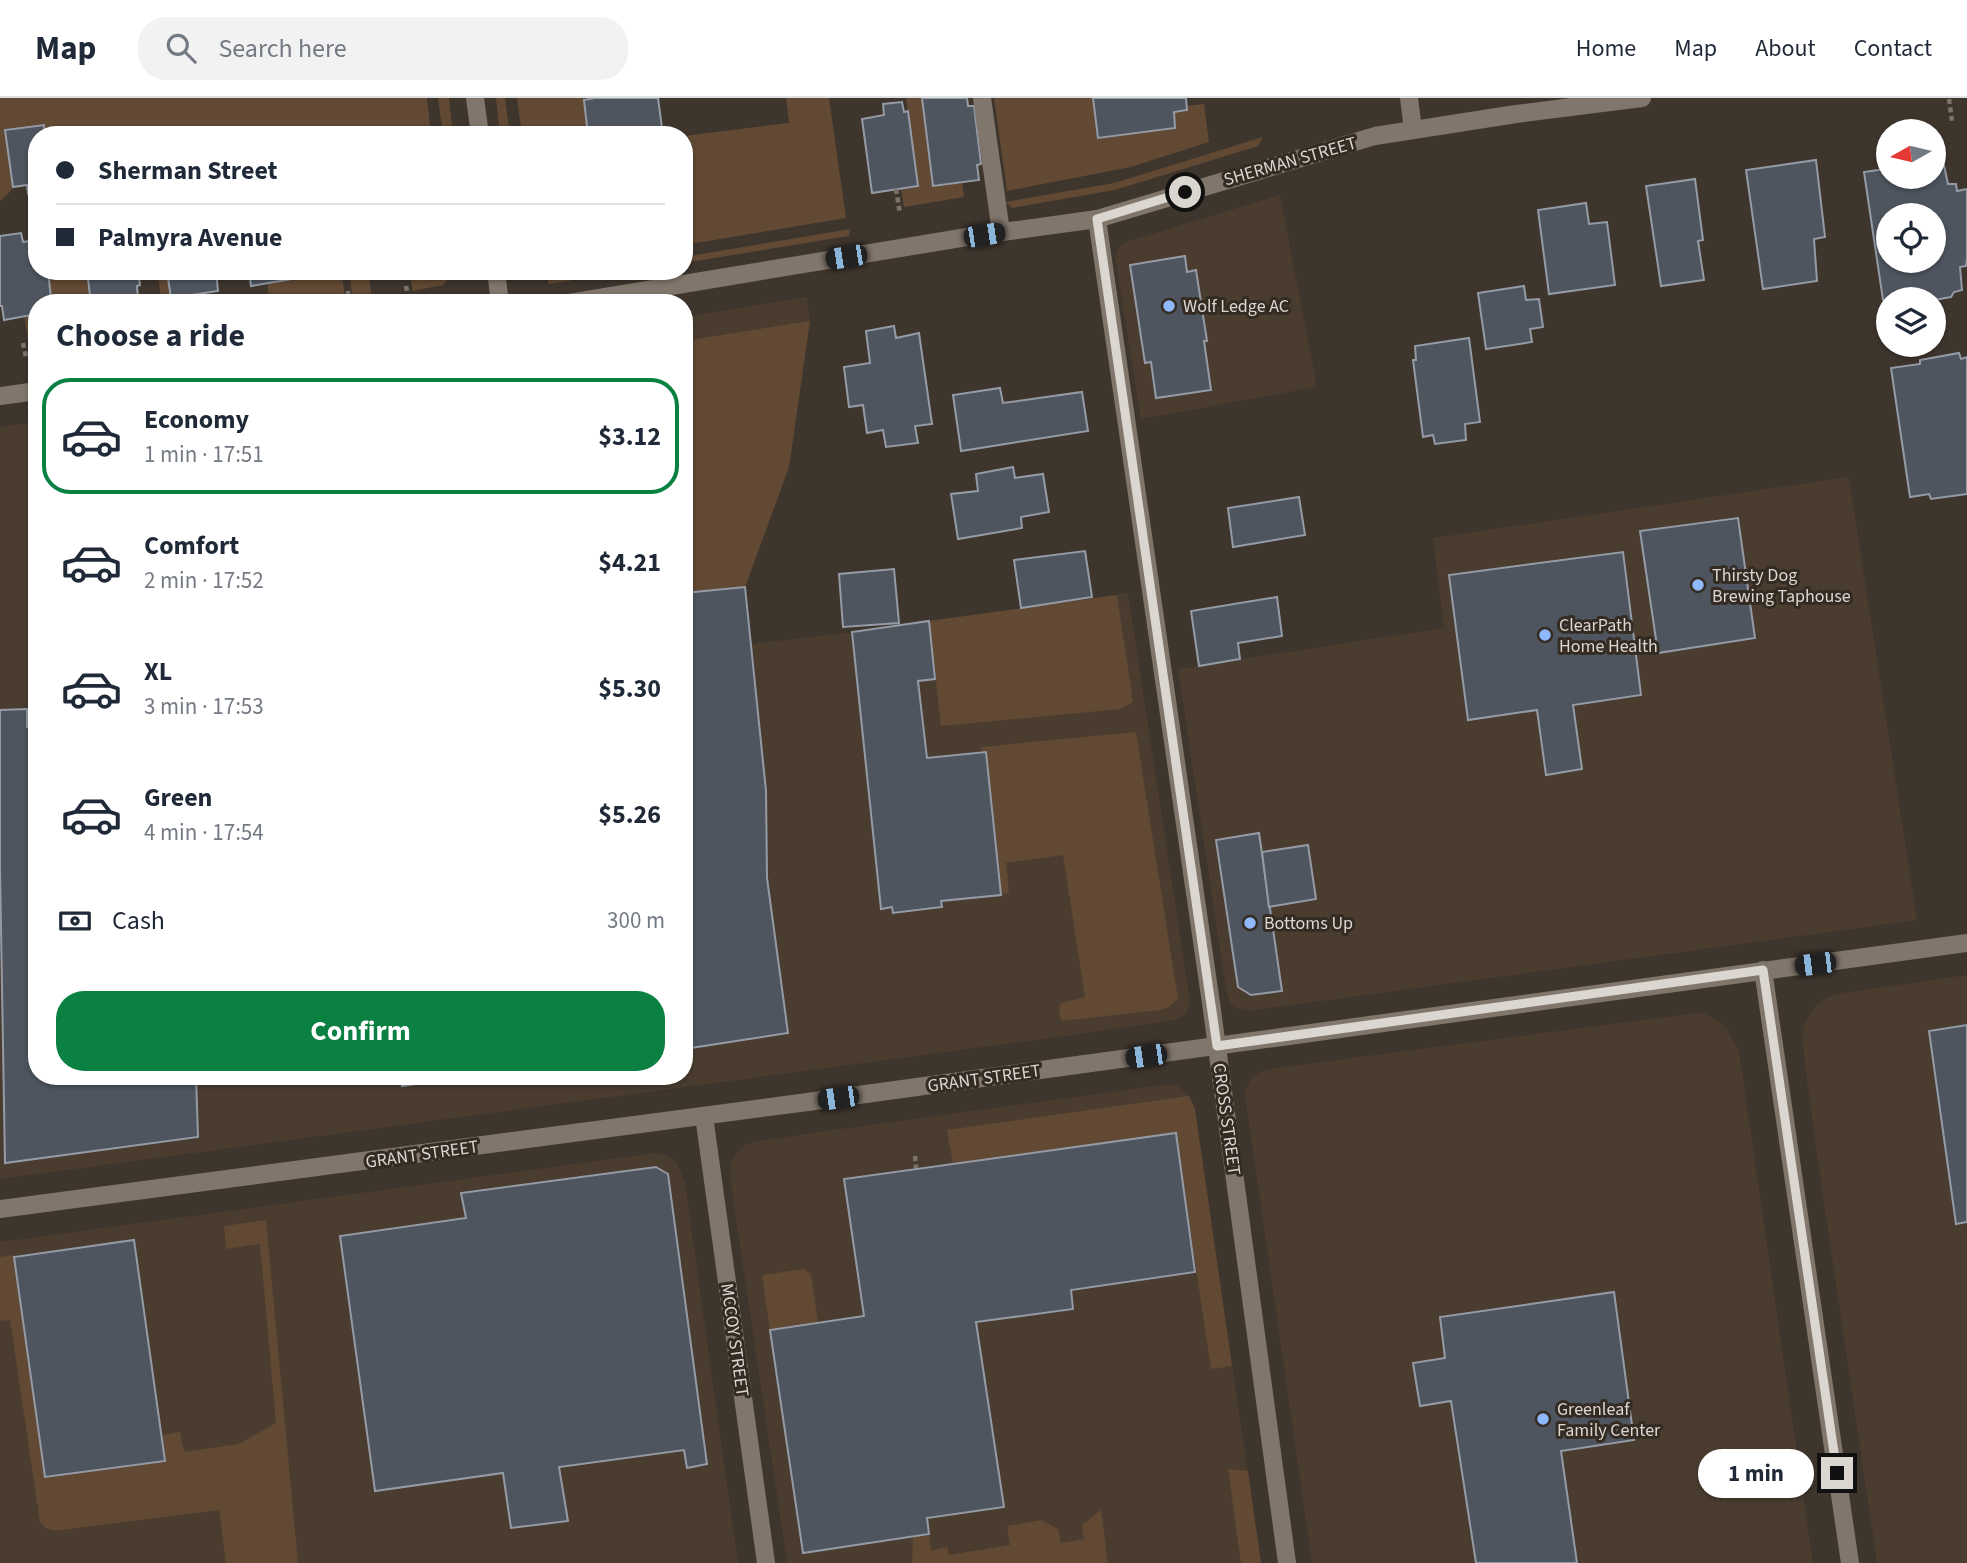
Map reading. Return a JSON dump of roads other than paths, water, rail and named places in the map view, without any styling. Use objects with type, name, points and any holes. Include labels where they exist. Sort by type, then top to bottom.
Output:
[{"type":"street","points":[[475,98],[479,126]]},
{"type":"street","points":[[982,98],[1001,232]]},
{"type":"street","points":[[1409,98],[1413,130]]},
{"type":"street","name":"SHERMAN STREET","points":[[624,294],[1001,232],[1097,219],[1375,136],[1642,98]]},
{"type":"street","name":"CROSS STREET","points":[[1097,219],[1217,1046],[1287,1563]]},
{"type":"street","points":[[0,396],[28,392]]},
{"type":"street","name":"GRANT STREET","points":[[0,1209],[704,1116],[1967,943]]},
{"type":"street","points":[[1763,970],[1850,1563]]},
{"type":"street","name":"MCCOY STREET","points":[[704,1116],[766,1563]]},
{"type":"place","name":"Wolf Ledge AC","points":[[1169,306]]},
{"type":"place","name":"Thirsty Dog Brewing Taphouse","points":[[1698,585]]},
{"type":"place","name":"ClearPath Home Health","points":[[1545,635]]},
{"type":"place","name":"Bottoms Up","points":[[1250,923]]},
{"type":"place","name":"Greenleaf Family Center","points":[[1543,1419]]}]
